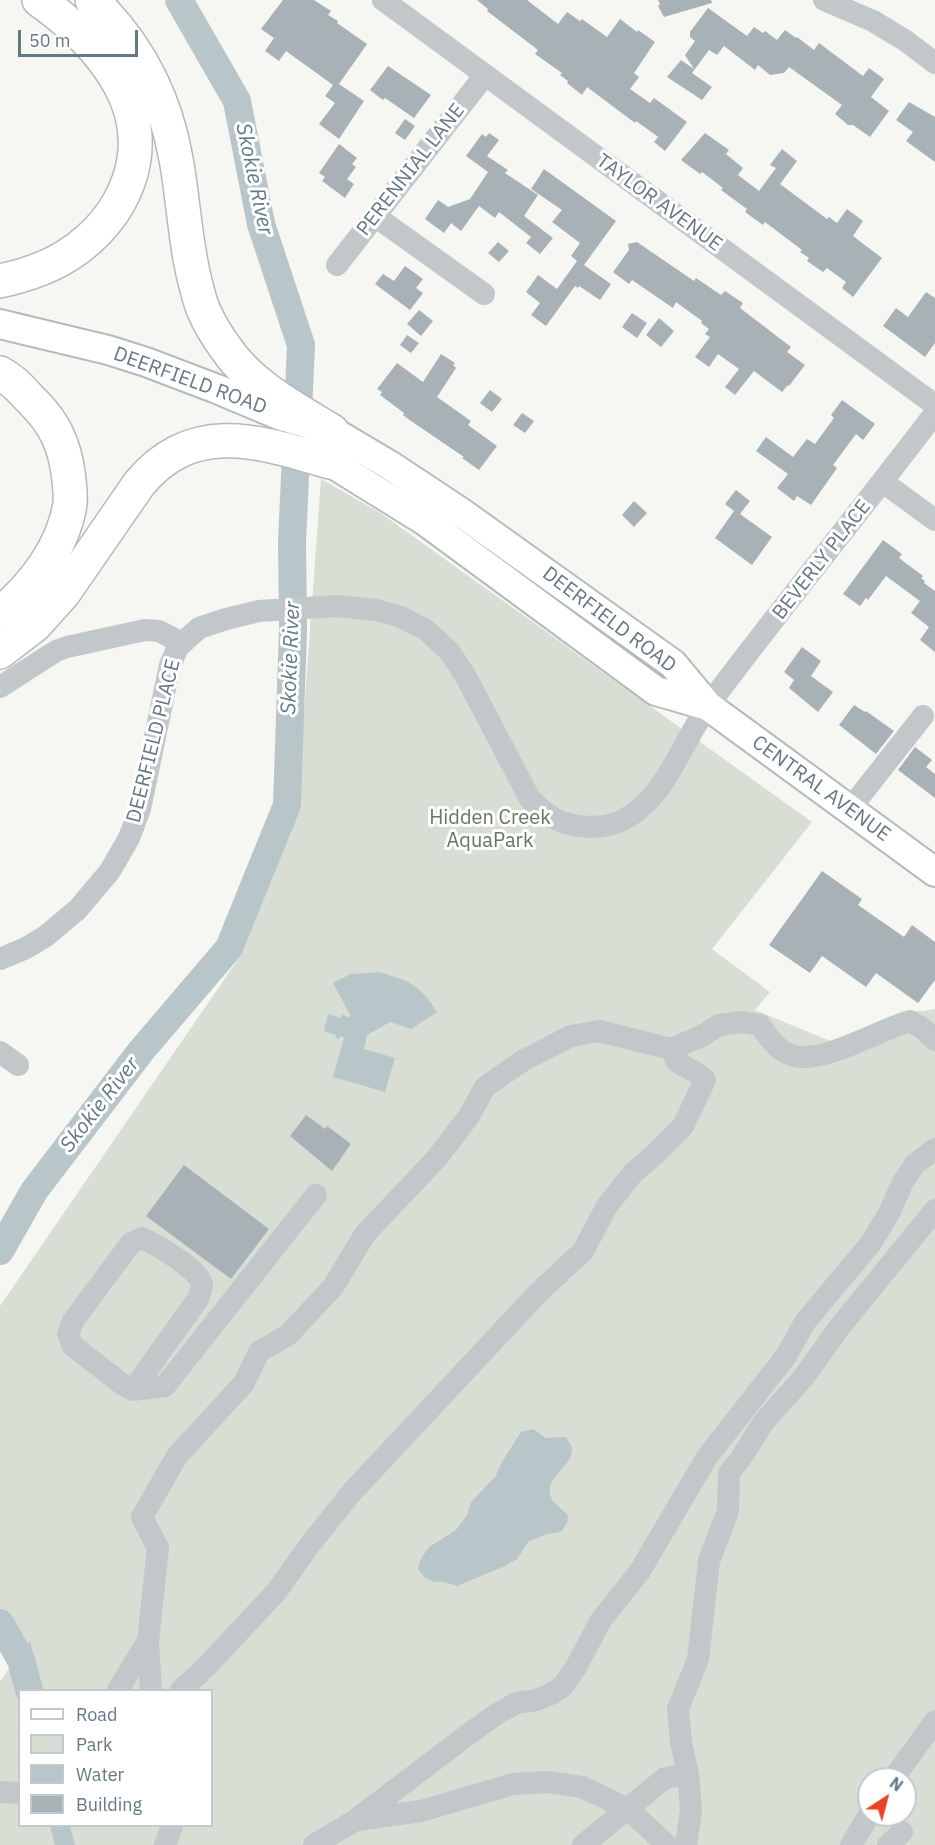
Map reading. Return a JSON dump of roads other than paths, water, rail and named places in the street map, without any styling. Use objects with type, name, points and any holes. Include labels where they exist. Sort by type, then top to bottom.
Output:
[{"type":"highway","points":[[0,281],[24,276],[68,255],[100,228],[121,200],[128,186],[133,166],[135,145],[133,124],[120,86],[83,35],[39,0]]},
{"type":"highway","points":[[92,0],[110,16],[127,39],[157,91],[176,157],[192,272],[203,310],[225,348],[250,375],[276,422],[331,447]]},
{"type":"highway","points":[[0,373],[9,377],[44,413],[61,441],[65,452],[70,489],[70,503],[63,530],[52,552],[40,572],[15,602],[0,614]]},
{"type":"highway","points":[[276,422],[331,447]]},
{"type":"highway","points":[[0,652],[35,625],[63,594],[139,484],[163,459],[195,445],[212,441],[245,441],[276,422]]},
{"type":"main road","name":"DEERFIELD ROAD","points":[[0,324],[136,359],[217,389],[276,422]]},
{"type":"main road","name":"DEERFIELD ROAD","points":[[0,343],[102,369],[276,422]]},
{"type":"main road","name":"DEERFIELD ROAD","points":[[331,447],[391,466],[459,511],[673,664],[708,706]]},
{"type":"main road","name":"CENTRAL AVENUE","points":[[708,706],[935,872]]},
{"type":"street","name":"TAYLOR AVENUE","points":[[383,0],[935,405]]},
{"type":"street","points":[[824,0],[863,7],[935,63]]},
{"type":"street","name":"PERENNIAL LANE","points":[[337,265],[485,75]]},
{"type":"street","points":[[375,216],[484,294]]},
{"type":"street","name":"BEVERLY PLACE","points":[[182,643],[199,628],[258,611],[338,606],[376,610],[401,617],[426,630],[449,651],[465,675],[530,799],[555,819],[574,825],[600,827],[620,821],[639,809],[656,793],[708,706],[935,413]]},
{"type":"street","points":[[883,482],[935,520]]},
{"type":"street","points":[[0,687],[56,651],[67,647],[145,630],[159,632],[182,643]]},
{"type":"street","name":"DEERFIELD PLACE","points":[[0,958],[26,948],[46,936],[78,909],[110,871],[129,838],[140,809],[170,665],[182,643]]},
{"type":"street","points":[[849,810],[923,716]]},
{"type":"street","points":[[152,1689],[148,1641],[158,1548],[142,1517],[177,1456],[244,1383],[259,1352],[288,1335],[333,1287],[364,1234],[437,1158],[469,1116],[485,1087],[524,1060],[571,1036],[599,1031],[672,1049],[720,1025],[741,1022],[760,1025],[771,1042],[793,1056],[833,1052],[895,1025],[910,1022],[922,1028],[935,1040]]},
{"type":"street","points":[[182,1689],[206,1667],[277,1591],[308,1547],[352,1492],[538,1293],[583,1251],[607,1206],[633,1173],[683,1126],[705,1080],[677,1062],[672,1049]]},
{"type":"street","points":[[0,1052],[18,1065]]},
{"type":"street","points":[[314,1845],[354,1821],[497,1714],[516,1703],[536,1700],[563,1686],[601,1620],[640,1571],[707,1457],[786,1356],[805,1322],[871,1243],[890,1213],[903,1182],[915,1164],[935,1149]]},
{"type":"street","points":[[133,1390],[198,1299],[202,1285],[198,1274],[153,1243],[142,1238],[131,1243],[73,1322],[68,1334],[73,1346],[133,1390],[165,1386],[316,1195]]},
{"type":"street","points":[[686,1845],[691,1810],[678,1709],[698,1659],[709,1561],[728,1511],[729,1473],[763,1423],[803,1378],[838,1329],[935,1210]]},
{"type":"street","points":[[119,1689],[148,1641]]},
{"type":"street","points":[[902,1767],[935,1721]]},
{"type":"street","points":[[583,1845],[665,1778],[688,1774]]},
{"type":"street","points":[[354,1821],[421,1811],[513,1784],[548,1782],[582,1787],[628,1809],[667,1845]]},
{"type":"street","points":[[0,1792],[18,1794]]},
{"type":"street","points":[[165,1845],[172,1827]]},
{"type":"street","points":[[851,1845],[862,1827]]},
{"type":"water","points":[[379,972],[399,978],[419,989],[437,1012],[411,1029],[390,1022],[367,1035],[364,1049],[395,1058],[385,1092],[333,1077],[344,1038],[340,1036],[339,1039],[336,1038],[336,1035],[324,1031],[328,1014],[341,1018],[342,1014],[349,1018],[350,1015],[333,983],[351,974]]},
{"type":"water","points":[[533,1429],[546,1438],[566,1437],[572,1448],[571,1456],[550,1485],[552,1499],[568,1516],[567,1523],[561,1532],[547,1534],[529,1541],[517,1559],[457,1586],[434,1582],[424,1577],[418,1569],[420,1560],[429,1547],[456,1530],[467,1515],[471,1502],[495,1477],[521,1432]]},
{"type":"water","points":[[30,1641],[42,1689],[18,1689],[18,1692],[12,1665]]},
{"type":"water","points":[[50,1827],[70,1827],[75,1845],[55,1845]]},
{"type":"waterway","name":"Skokie River","points":[[0,1251],[34,1191],[141,1051],[229,948],[287,805],[293,629],[292,542],[301,345],[261,224],[237,101],[179,0]]},
{"type":"waterway","name":"Skokie River","points":[[0,1623],[21,1660],[29,1689]]},
{"type":"park label","name":"Hidden Creek AquaPark","points":[[490,830]]}]
